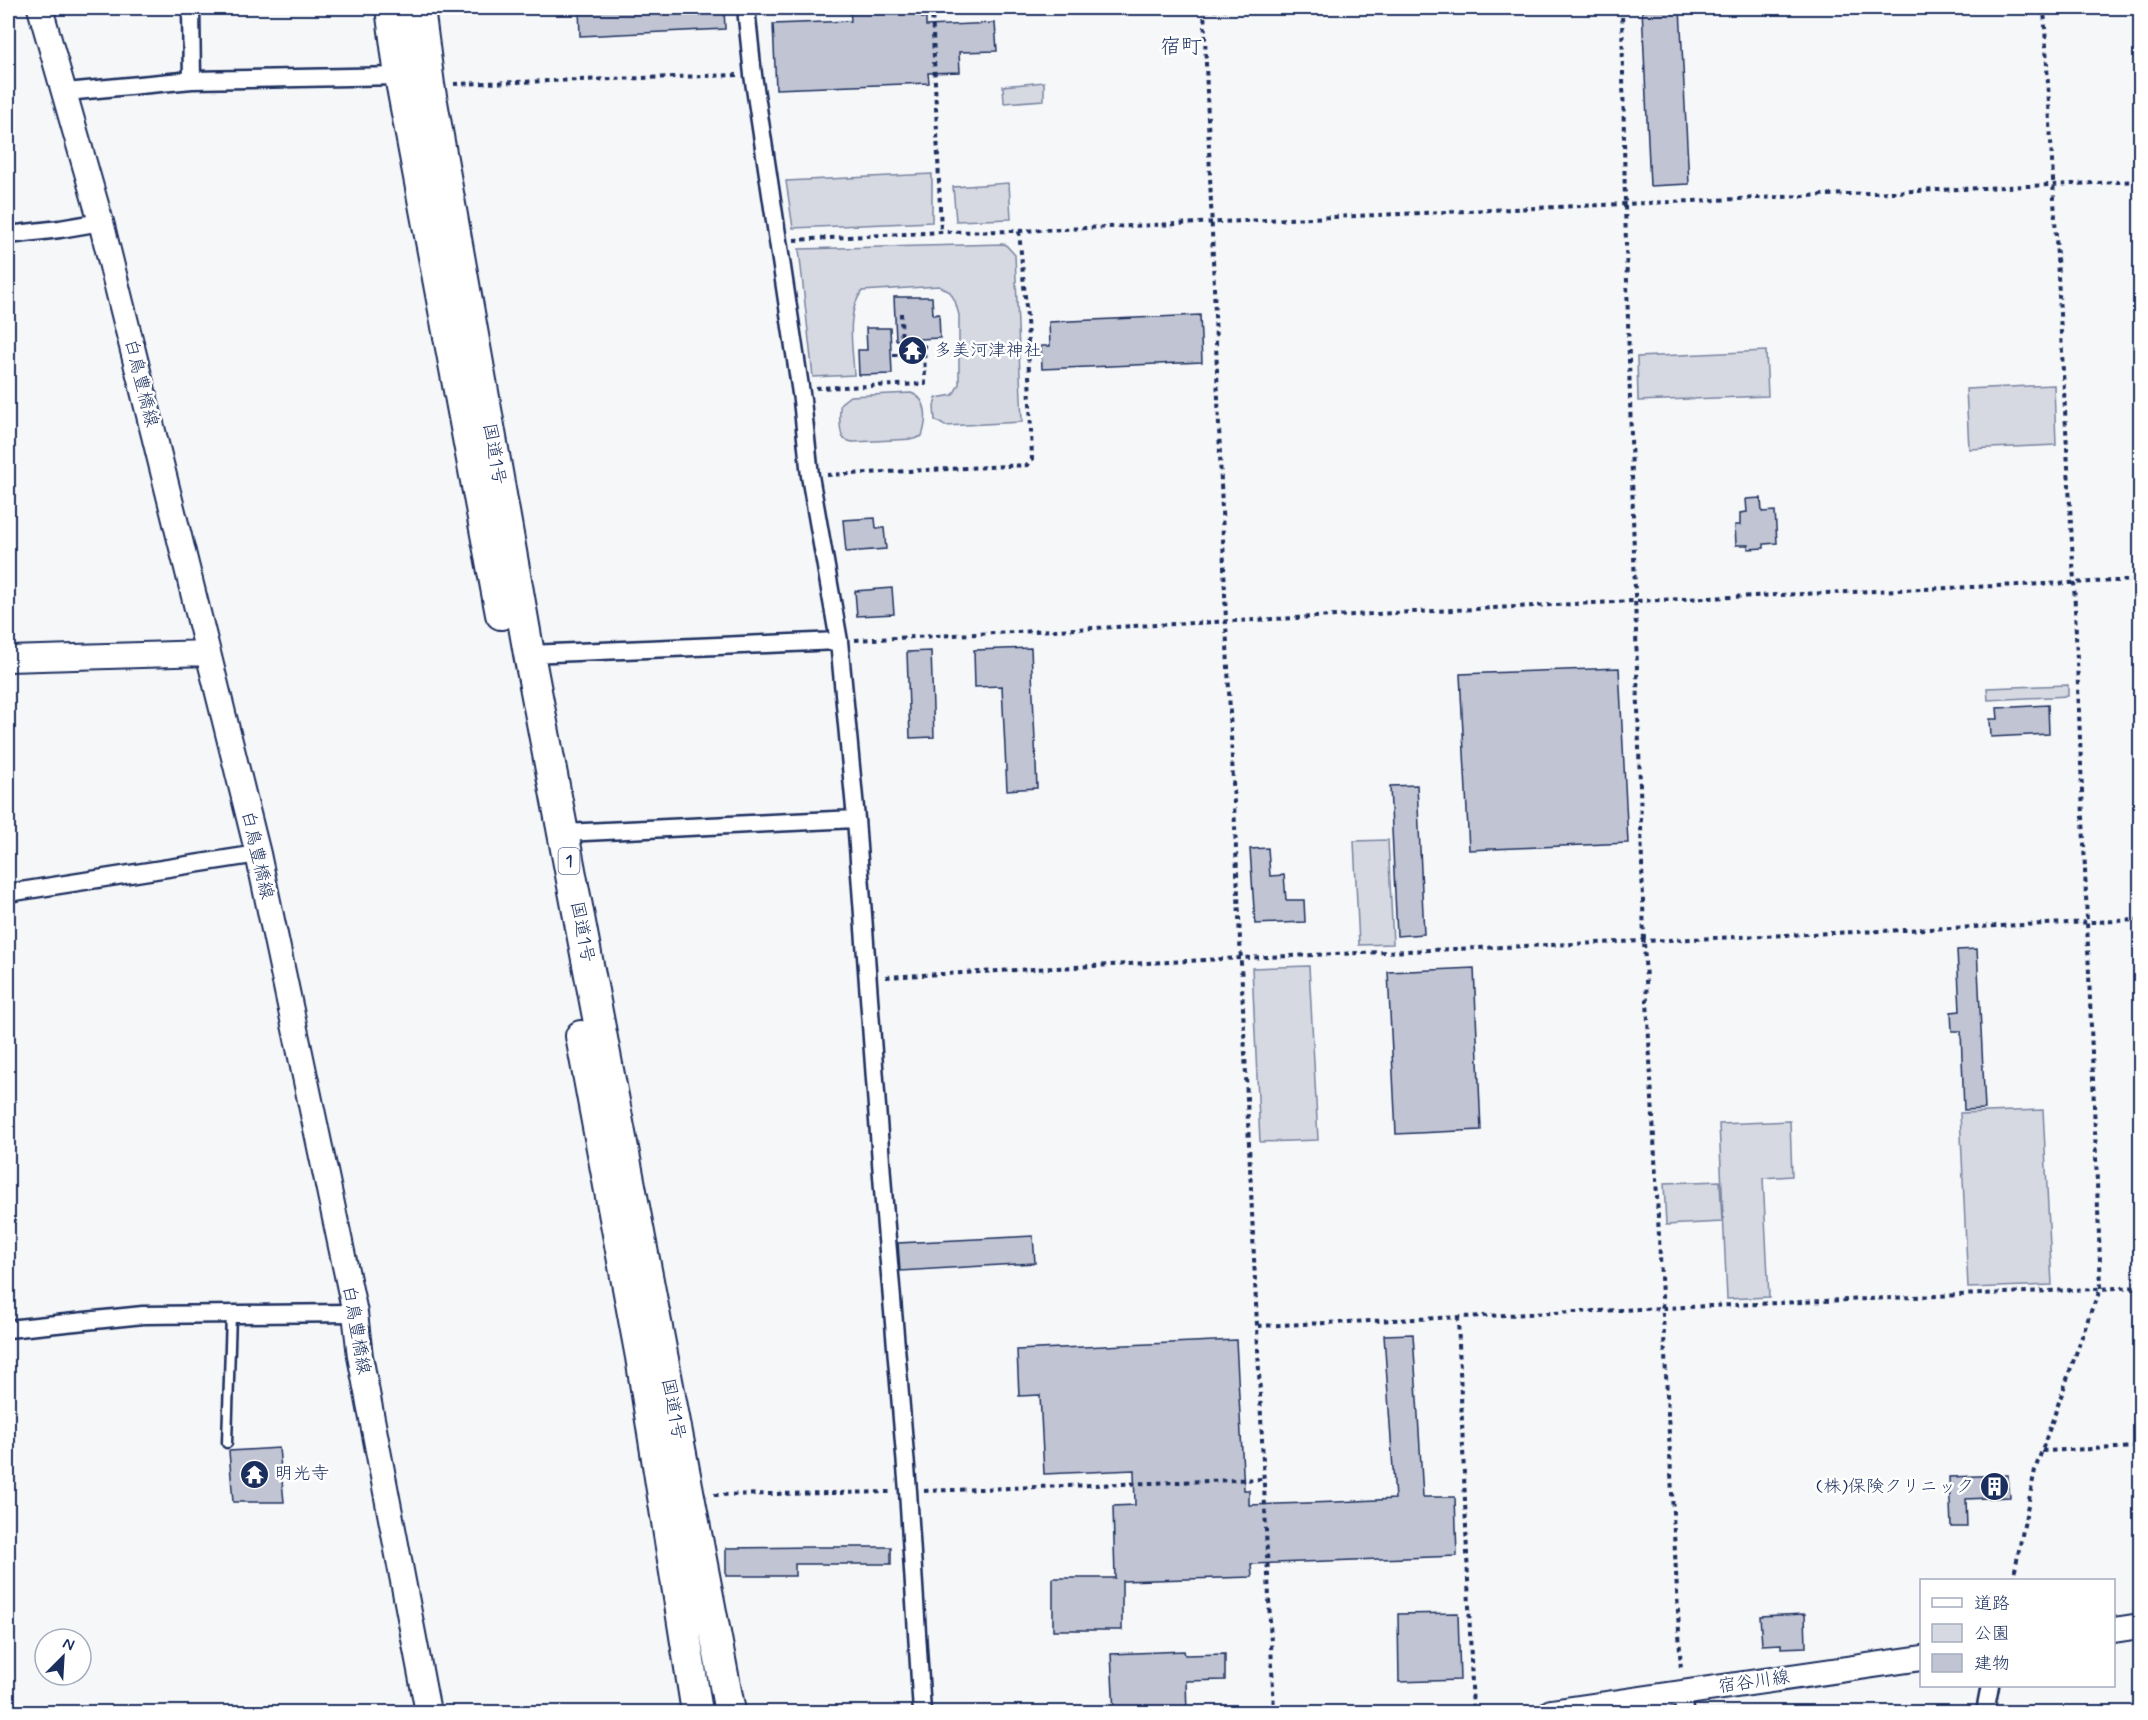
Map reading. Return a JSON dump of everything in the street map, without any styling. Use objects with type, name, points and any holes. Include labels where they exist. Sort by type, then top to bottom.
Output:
[{"type":"highway","name":"国道1号","points":[[391,8],[400,76],[641,1357],[697,1713]]},
{"type":"highway","name":"国道1号","points":[[419,8],[429,85],[529,654],[730,1713]]},
{"type":"main road","name":"白鳥豊橋線","points":[[40,8],[66,92],[101,222],[258,854],[355,1312],[360,1356],[428,1713]]},
{"type":"main road","points":[[8,659],[208,653]]},
{"type":"main road","points":[[2115,1630],[2140,1626]]},
{"type":"main road","name":"宿谷川線","points":[[1551,1713],[1683,1703],[1920,1658]]},
{"type":"street","points":[[191,8],[192,80]]},
{"type":"street","points":[[746,8],[753,75],[802,400],[810,476],[839,641],[856,819],[908,1491],[922,1713]]},
{"type":"street","points":[[66,92],[192,80],[400,76]]},
{"type":"street","points":[[8,235],[101,222]]},
{"type":"street","points":[[529,654],[839,641]]},
{"type":"street","points":[[564,833],[856,819]]},
{"type":"street","points":[[8,892],[258,854]]},
{"type":"street","points":[[8,1329],[143,1315],[355,1312]]},
{"type":"street","points":[[1985,1713],[1990,1687]]},
{"type":"lane","points":[[227,1443],[231,1314]]},
{"type":"path","points":[[932,8],[941,232]]},
{"type":"path","points":[[1257,8],[1204,9],[1226,622],[1274,1713]]},
{"type":"path","points":[[1622,8],[1624,205],[1644,941],[1683,1703]]},
{"type":"path","points":[[2013,1579],[2036,1470],[2101,1288],[2085,923],[2074,582],[2044,8]]},
{"type":"path","points":[[429,85],[753,75]]},
{"type":"path","points":[[778,241],[941,232],[1210,223],[2140,181]]},
{"type":"path","points":[[810,476],[1028,465],[1032,459],[1027,318],[1019,231]]},
{"type":"path","points":[[901,313],[902,355]]},
{"type":"path","points":[[816,388],[925,384],[924,343]]},
{"type":"path","points":[[893,355],[924,355]]},
{"type":"path","points":[[839,641],[1634,601],[2140,580]]},
{"type":"path","points":[[867,978],[1242,957],[2140,920]]},
{"type":"path","points":[[1258,1326],[2140,1287]]},
{"type":"path","points":[[1458,1317],[1473,1713]]},
{"type":"path","points":[[2042,1451],[2140,1447]]},
{"type":"path","points":[[689,1496],[1263,1479]]},
{"type":"green space","points":[[1044,82],[1044,100],[1004,103],[1003,86]]},
{"type":"green space","points":[[932,174],[932,222],[793,228],[786,181]]},
{"type":"green space","points":[[1009,183],[1011,219],[956,221],[953,187]]},
{"type":"green space","points":[[1005,244],[1015,255],[1022,422],[945,426],[935,420],[936,398],[953,395],[959,384],[959,315],[950,292],[939,286],[862,291],[853,310],[854,375],[813,377],[799,249]]},
{"type":"green space","points":[[1766,351],[1768,396],[1638,401],[1637,357]]},
{"type":"green space","points":[[2054,385],[2056,445],[1969,449],[1966,389]]},
{"type":"green space","points":[[911,393],[917,396],[924,405],[925,424],[922,436],[914,439],[854,442],[842,436],[840,406],[850,396]]},
{"type":"green space","points":[[2068,685],[2068,696],[1988,700],[1987,688]]},
{"type":"green space","points":[[1388,840],[1393,944],[1359,945],[1354,841]]},
{"type":"green space","points":[[1309,966],[1318,1140],[1260,1142],[1252,968]]},
{"type":"green space","points":[[2043,1110],[2052,1285],[1968,1288],[1960,1113]]},
{"type":"green space","points":[[1790,1121],[1792,1176],[1763,1178],[1769,1297],[1727,1299],[1719,1124]]},
{"type":"green space","points":[[1720,1181],[1722,1222],[1666,1225],[1664,1183]]},
{"type":"building","points":[[579,8],[724,8],[725,29],[580,36]]},
{"type":"building","points":[[850,8],[922,8],[922,18],[926,17],[926,26],[995,23],[997,51],[959,52],[960,72],[928,73],[929,83],[776,89],[773,24],[851,21]]},
{"type":"building","points":[[1642,8],[1680,8],[1689,184],[1650,186]]},
{"type":"building","points":[[894,297],[932,297],[933,315],[939,314],[940,338],[896,340]]},
{"type":"building","points":[[1200,315],[1202,362],[1042,369],[1041,346],[1050,346],[1049,322]]},
{"type":"building","points":[[866,328],[890,328],[892,374],[859,375],[858,350],[867,350]]},
{"type":"building","points":[[1761,498],[1762,512],[1775,511],[1777,543],[1764,544],[1764,548],[1748,549],[1748,545],[1736,545],[1735,525],[1740,525],[1740,513],[1747,512],[1746,499]]},
{"type":"building","points":[[875,518],[876,528],[884,528],[886,549],[846,552],[843,520]]},
{"type":"building","points":[[892,588],[894,614],[857,616],[855,591]]},
{"type":"building","points":[[1031,648],[1037,788],[1007,790],[1002,686],[975,687],[974,650]]},
{"type":"building","points":[[931,651],[934,737],[910,738],[907,652]]},
{"type":"building","points":[[1619,668],[1628,843],[1469,850],[1460,674]]},
{"type":"building","points":[[2048,705],[2049,734],[1991,737],[1990,719],[1998,719],[1997,708]]},
{"type":"building","points":[[1417,785],[1424,934],[1397,936],[1390,786]]},
{"type":"building","points":[[1268,848],[1270,876],[1284,875],[1286,900],[1304,900],[1305,922],[1255,924],[1250,849]]},
{"type":"building","points":[[1977,949],[1985,1109],[1964,1110],[1961,1031],[1952,1031],[1951,1012],[1960,1011],[1957,950]]},
{"type":"building","points":[[1474,968],[1481,1130],[1396,1134],[1388,972]]},
{"type":"building","points":[[1033,1236],[1035,1263],[900,1271],[898,1243]]},
{"type":"building","points":[[1413,1334],[1423,1497],[1455,1497],[1457,1556],[1251,1564],[1252,1577],[1122,1581],[1122,1630],[1053,1630],[1053,1578],[1115,1578],[1113,1506],[1135,1505],[1134,1470],[1044,1474],[1040,1395],[1019,1396],[1017,1350],[1236,1340],[1244,1490],[1249,1490],[1249,1505],[1337,1502],[1395,1499],[1384,1335]]},
{"type":"building","points":[[279,1448],[284,1502],[233,1502],[229,1451]]},
{"type":"building","points":[[2008,1475],[2010,1497],[1966,1499],[1967,1527],[1951,1527],[1949,1477]]},
{"type":"building","points":[[891,1547],[891,1564],[795,1564],[795,1576],[726,1576],[726,1548]]},
{"type":"building","points":[[1458,1613],[1460,1680],[1399,1682],[1398,1614]]},
{"type":"building","points":[[1805,1614],[1806,1647],[1781,1648],[1781,1644],[1762,1645],[1760,1616]]},
{"type":"building","points":[[1184,1651],[1185,1655],[1225,1654],[1225,1680],[1186,1681],[1187,1713],[1114,1713],[1111,1654]]},
{"type":"place","name":"多美河津神社","points":[[913,351]]},
{"type":"place","name":"明光寺","points":[[254,1474]]},
{"type":"place","name":"(株)保険クリニック","points":[[1995,1487]]},
{"type":"district","name":"宿町","points":[[1181,47]]}]
